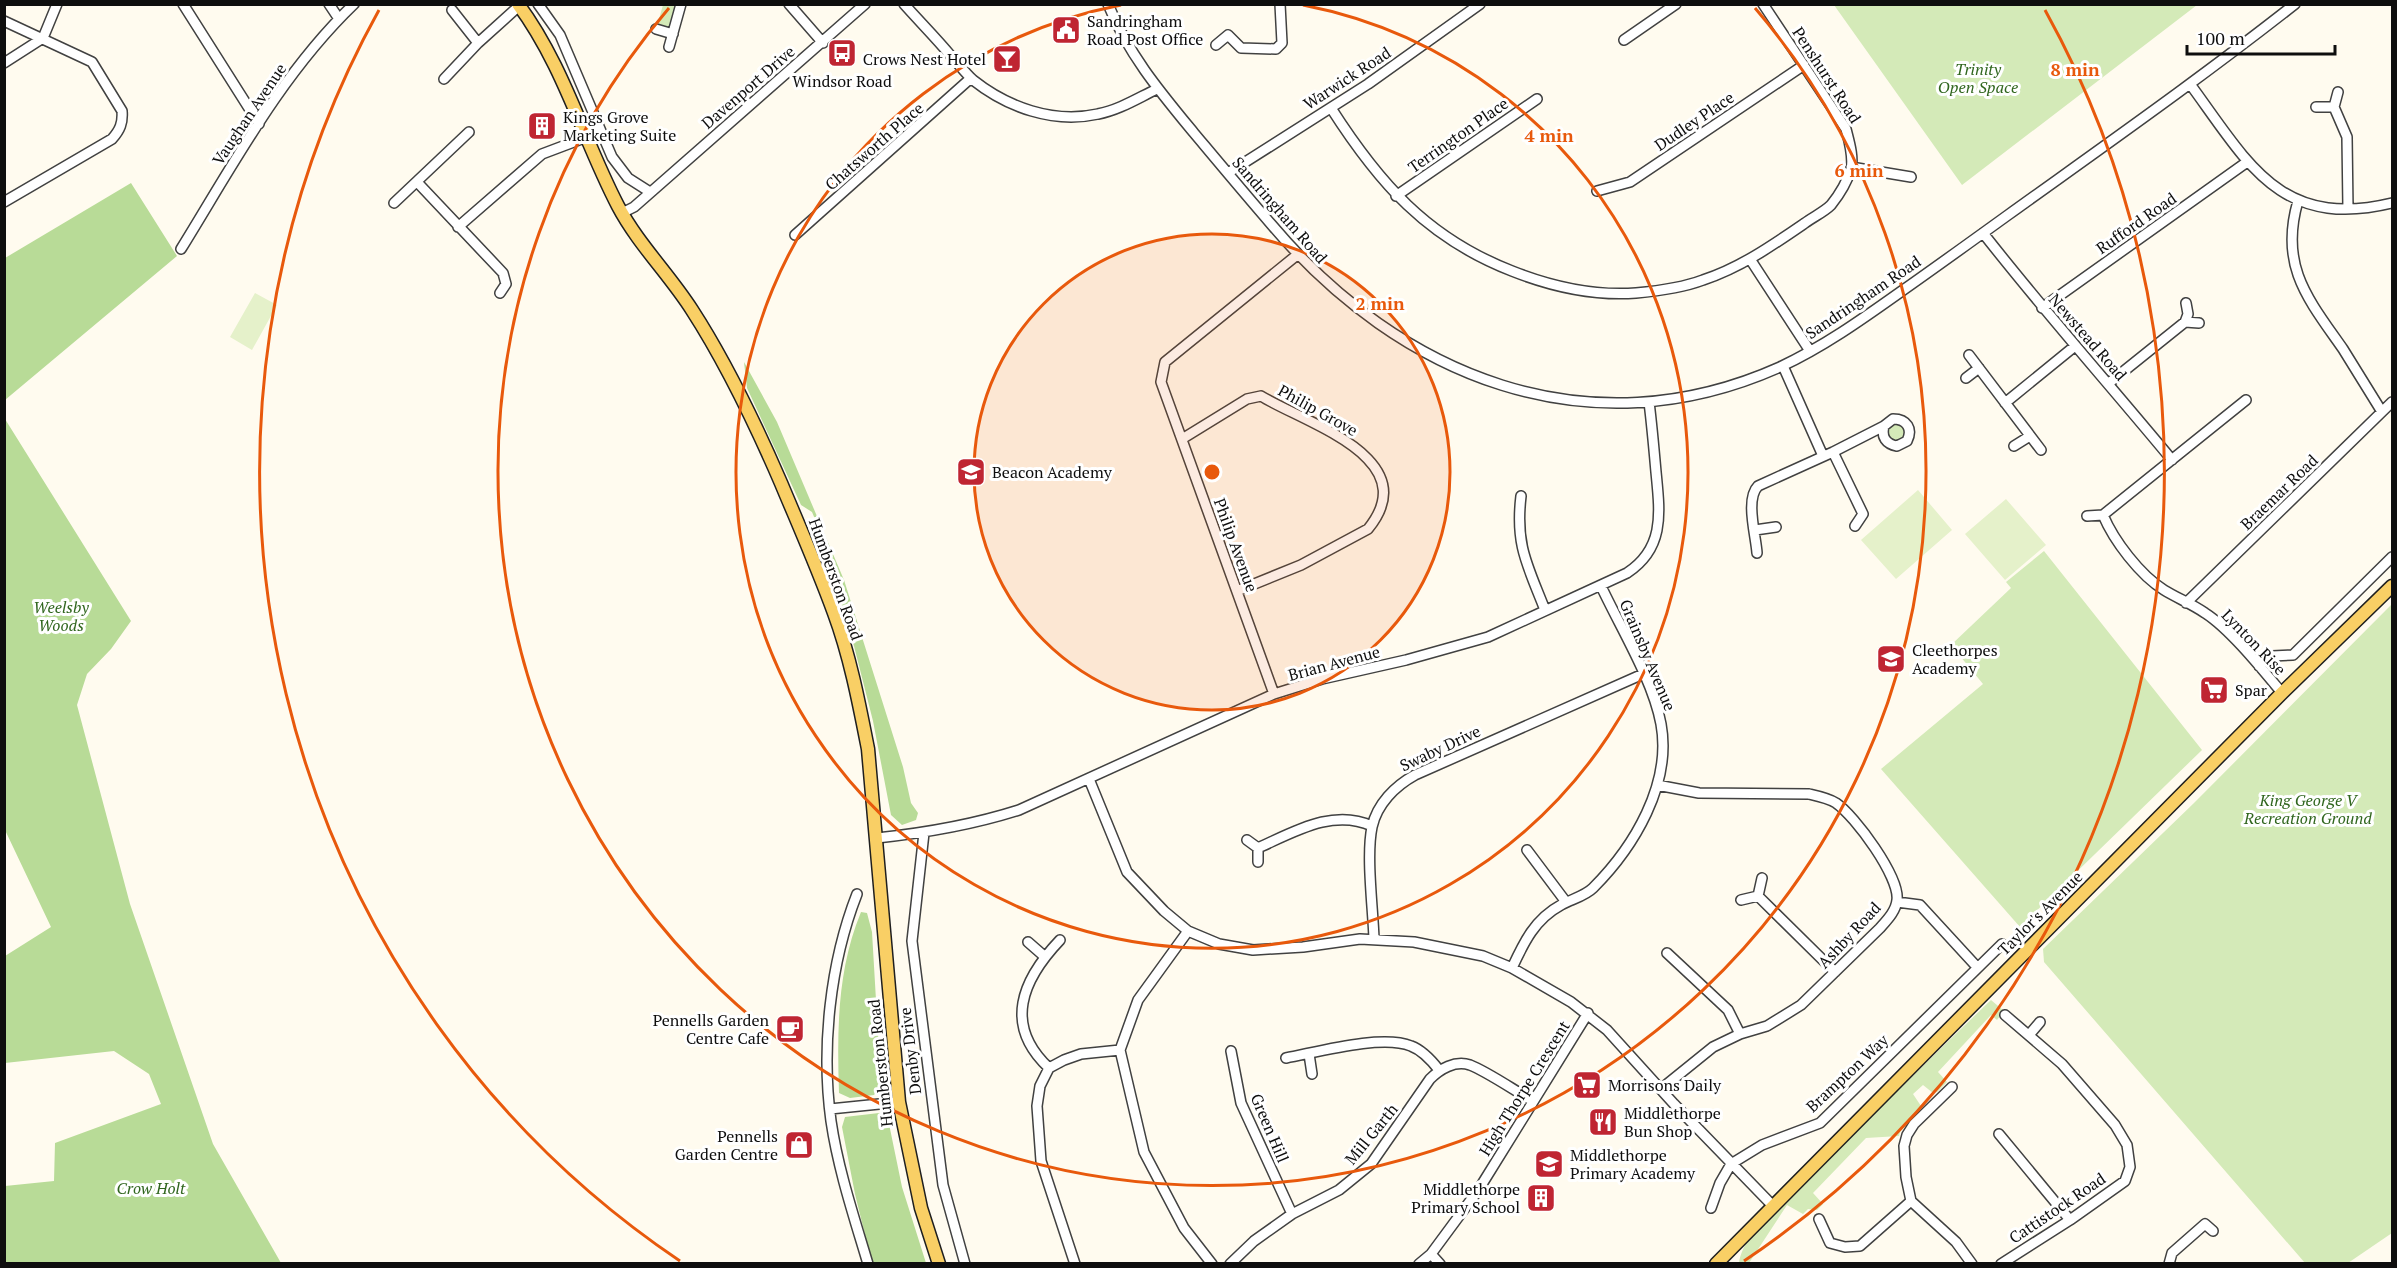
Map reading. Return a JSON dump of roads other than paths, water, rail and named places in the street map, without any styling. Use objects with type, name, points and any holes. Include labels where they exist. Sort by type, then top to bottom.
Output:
[{"type":"main road","name":"Humberston Road","points":[[518,5],[551,55],[602,173],[622,213],[692,309],[739,392],[802,532],[835,615],[857,696],[868,749],[899,1102],[918,1197],[939,1263]]},
{"type":"main road","name":"Taylor's Avenue","points":[[1721,1262],[1773,1206],[2282,693],[2392,589]]},
{"type":"street","points":[[4,63],[43,38],[57,4]]},
{"type":"street","points":[[183,4],[258,124]]},
{"type":"street","points":[[329,4],[339,19]]},
{"type":"street","name":"Vaughan Avenue","points":[[181,249],[283,87],[354,4]]},
{"type":"street","points":[[538,4],[560,34],[612,157],[628,178],[650,192]]},
{"type":"street","points":[[669,47],[681,4]]},
{"type":"street","points":[[789,4],[823,42]]},
{"type":"street","name":"Davenport Drive","points":[[622,213],[634,207],[865,4]]},
{"type":"street","points":[[904,4],[971,78],[1019,108],[1047,115],[1075,117],[1098,114],[1120,107],[1157,89]]},
{"type":"street","name":"Sandringham Road","points":[[1108,4],[1132,52],[1157,89],[1297,255],[1339,295],[1381,327],[1428,355],[1478,377],[1526,391],[1597,403],[1649,402],[1723,389],[1783,366],[1849,329],[2190,84],[2295,4]]},
{"type":"street","points":[[1216,45],[1228,35],[1241,48],[1276,49],[1282,42],[1280,4]]},
{"type":"street","name":"Warwick Road","points":[[1228,173],[1368,84],[1480,4]]},
{"type":"street","points":[[1624,40],[1676,4]]},
{"type":"street","name":"Penshurst Road","points":[[1763,4],[1846,129],[1851,146],[1851,167]]},
{"type":"street","points":[[444,80],[518,5]]},
{"type":"street","points":[[452,10],[478,43]]},
{"type":"street","points":[[4,21],[92,62],[122,111],[121,125],[112,139],[4,202]]},
{"type":"street","points":[[656,29],[673,34]]},
{"type":"street","name":"Dudley Place","points":[[1597,191],[1630,182],[1804,65]]},
{"type":"street","name":"Chatsworth Place","points":[[795,235],[971,78]]},
{"type":"street","points":[[2190,84],[2247,162],[2270,183],[2298,201],[2320,208],[2348,209],[2392,203]]},
{"type":"street","points":[[2338,92],[2334,107],[2347,136],[2348,209]]},
{"type":"street","name":"Terrington Place","points":[[1396,196],[1537,99]]},
{"type":"street","points":[[2316,107],[2334,107]]},
{"type":"street","points":[[1331,108],[1366,161],[1396,196],[1432,228],[1475,255],[1513,272],[1575,289],[1634,293],[1669,289],[1703,280],[1750,260],[1830,206],[1843,187],[1851,167],[1911,177]]},
{"type":"street","points":[[394,204],[469,132]]},
{"type":"street","points":[[458,227],[542,154],[587,137]]},
{"type":"street","name":"Rufford Road","points":[[2042,308],[2247,162]]},
{"type":"street","points":[[417,182],[505,276],[505,288],[500,293]]},
{"type":"street","points":[[2298,201],[2291,236],[2295,266],[2301,285],[2309,302],[2344,351],[2382,412]]},
{"type":"street","name":"Newstead Road","points":[[1983,233],[2042,308],[2109,383],[2172,460]]},
{"type":"street","name":"Philip Avenue","points":[[1274,694],[1161,381],[1165,362],[1297,255]]},
{"type":"street","points":[[1750,260],[1810,351]]},
{"type":"street","points":[[2109,383],[2185,322],[2188,314],[2186,303]]},
{"type":"street","points":[[2185,322],[2199,323]]},
{"type":"street","points":[[2005,403],[2075,346]]},
{"type":"street","points":[[1969,355],[2041,450]]},
{"type":"street","points":[[1783,366],[1823,456]]},
{"type":"street","points":[[1966,378],[1979,368]]},
{"type":"street","name":"Philip Grove","points":[[1182,440],[1247,399],[1261,396],[1352,444],[1368,457],[1380,475],[1383,497],[1375,519],[1368,529],[1301,564],[1236,591]]},
{"type":"street","points":[[2087,516],[2103,515],[2246,400]]},
{"type":"street","name":"Brian Avenue","points":[[877,838],[924,833],[998,817],[1018,810],[1274,694],[1488,637],[1601,586],[1637,566],[1646,557],[1657,535],[1660,509],[1649,402]]},
{"type":"street","name":"Braemar Road","points":[[2186,603],[2392,402]]},
{"type":"street","points":[[1758,553],[1751,505],[1755,489],[1763,483],[1884,426]]},
{"type":"street","points":[[2014,446],[2030,436]]},
{"type":"street","points":[[1833,452],[1863,514],[1855,526]]},
{"type":"street","points":[[1521,496],[1519,516],[1521,546],[1545,610]]},
{"type":"street","name":"Lynton Rise","points":[[2103,515],[2107,525],[2141,572],[2162,589],[2205,613],[2259,666],[2282,693]]},
{"type":"street","points":[[1755,530],[1776,527]]},
{"type":"street","points":[[2259,666],[2272,656],[2293,655],[2392,557]]},
{"type":"street","name":"Grainsby Avenue","points":[[1512,968],[1526,938],[1537,923],[1550,911],[1584,895],[1593,888],[1632,840],[1643,822],[1657,785],[1663,752],[1661,722],[1643,674],[1601,586]]},
{"type":"street","name":"Swaby Drive","points":[[1374,939],[1372,826],[1388,796],[1400,784],[1415,775],[1643,674]]},
{"type":"street","points":[[1089,779],[1127,872],[1164,911],[1188,931],[1219,944],[1253,950],[1360,939],[1414,942],[1482,956],[1512,968],[1588,1013],[1607,1030],[1773,1206]]},
{"type":"street","name":"Ashby Road","points":[[1657,785],[1699,793],[1809,794],[1830,800],[1846,813],[1887,867],[1895,882],[1897,902],[1881,928],[1802,1005],[1767,1026],[1740,1034],[1703,1054],[1661,1089]]},
{"type":"street","points":[[1258,848],[1314,824],[1330,820],[1360,821],[1372,826]]},
{"type":"street","name":"Denby Drive","points":[[924,833],[912,941],[943,1185],[965,1263]]},
{"type":"street","points":[[1247,840],[1258,848]]},
{"type":"street","points":[[1258,848],[1258,862]]},
{"type":"street","points":[[1527,850],[1566,902]]},
{"type":"street","points":[[1758,896],[1762,878]]},
{"type":"street","points":[[857,894],[834,972],[828,1040],[830,1109],[849,1198],[868,1263]]},
{"type":"street","points":[[1741,900],[1758,896]]},
{"type":"street","points":[[1758,896],[1835,972]]},
{"type":"street","points":[[1897,902],[1920,905],[1977,967]]},
{"type":"street","points":[[1188,931],[1138,1000],[1120,1050],[1144,1152],[1184,1228],[1212,1263]]},
{"type":"street","points":[[1049,1068],[1031,1047],[1024,1030],[1022,1011],[1028,982],[1044,956],[1060,940]]},
{"type":"street","points":[[1028,942],[1044,956]]},
{"type":"street","name":"Brampton Way","points":[[1731,1164],[1762,1145],[1820,1123],[2002,944]]},
{"type":"street","points":[[1666,952],[1728,1011],[1740,1034]]},
{"type":"street","name":"High Thorpe Crescent","points":[[1419,1263],[1431,1254],[1479,1189],[1588,1013]]},
{"type":"street","name":"Cattistock Road","points":[[2001,1263],[2070,1220],[2125,1180],[2130,1167],[2127,1145],[2115,1125],[2062,1064],[2005,1015]]},
{"type":"street","points":[[2029,1035],[2040,1022]]},
{"type":"street","points":[[1286,1058],[1385,1041],[1398,1043],[1412,1046],[1425,1054],[1439,1070],[1453,1065],[1468,1065],[1533,1101]]},
{"type":"street","points":[[1075,1263],[1041,1161],[1037,1106],[1040,1086],[1049,1068],[1064,1059],[1081,1054],[1120,1050]]},
{"type":"street","name":"Green Hill","points":[[1231,1051],[1241,1103],[1292,1214]]},
{"type":"street","points":[[1309,1054],[1312,1074]]},
{"type":"street","name":"Mill Garth","points":[[1230,1263],[1254,1240],[1292,1214],[1339,1190],[1371,1164],[1430,1078],[1439,1070]]},
{"type":"street","points":[[1952,1088],[1914,1124],[1907,1135],[1904,1146],[1905,1157],[1911,1201],[1956,1242],[1971,1263]]},
{"type":"street","points":[[830,1109],[899,1102]]},
{"type":"street","points":[[1999,1134],[2070,1220]]},
{"type":"street","points":[[1711,1208],[1720,1183],[1731,1164]]},
{"type":"street","points":[[1819,1219],[1830,1242],[1845,1247],[1860,1246],[1911,1201]]},
{"type":"street","points":[[2169,1263],[2172,1253],[2205,1224],[2213,1231]]},
{"type":"street","points":[[1431,1254],[1440,1263]]},
{"type":"place","name":"Sandringham Road Post Office","points":[[1066,30]]},
{"type":"place","name":"Windsor Road","points":[[842,53]]},
{"type":"place","name":"Crows Nest Hotel","points":[[1007,59]]},
{"type":"place","name":"Kings Grove Marketing Suite","points":[[542,126]]},
{"type":"place","name":"Beacon Academy","points":[[971,472]]},
{"type":"place","name":"Cleethorpes Academy","points":[[1891,659]]},
{"type":"place","name":"Spar","points":[[2214,690]]},
{"type":"place","name":"Pennells Garden Centre Cafe","points":[[790,1029]]},
{"type":"place","name":"Morrisons Daily","points":[[1587,1085]]},
{"type":"place","name":"Middlethorpe Bun Shop","points":[[1603,1122]]},
{"type":"place","name":"Pennells Garden Centre","points":[[799,1145]]},
{"type":"place","name":"Middlethorpe Primary Academy","points":[[1549,1164]]},
{"type":"place","name":"Middlethorpe Primary School","points":[[1541,1198]]},
{"type":"park label","name":"Trinity Open Space","points":[[1978,78]]},
{"type":"park label","name":"Weelsby Woods","points":[[61,616]]},
{"type":"park label","name":"King George V Recreation Ground","points":[[2308,809]]},
{"type":"park label","name":"Crow Holt","points":[[151,1188]]}]
